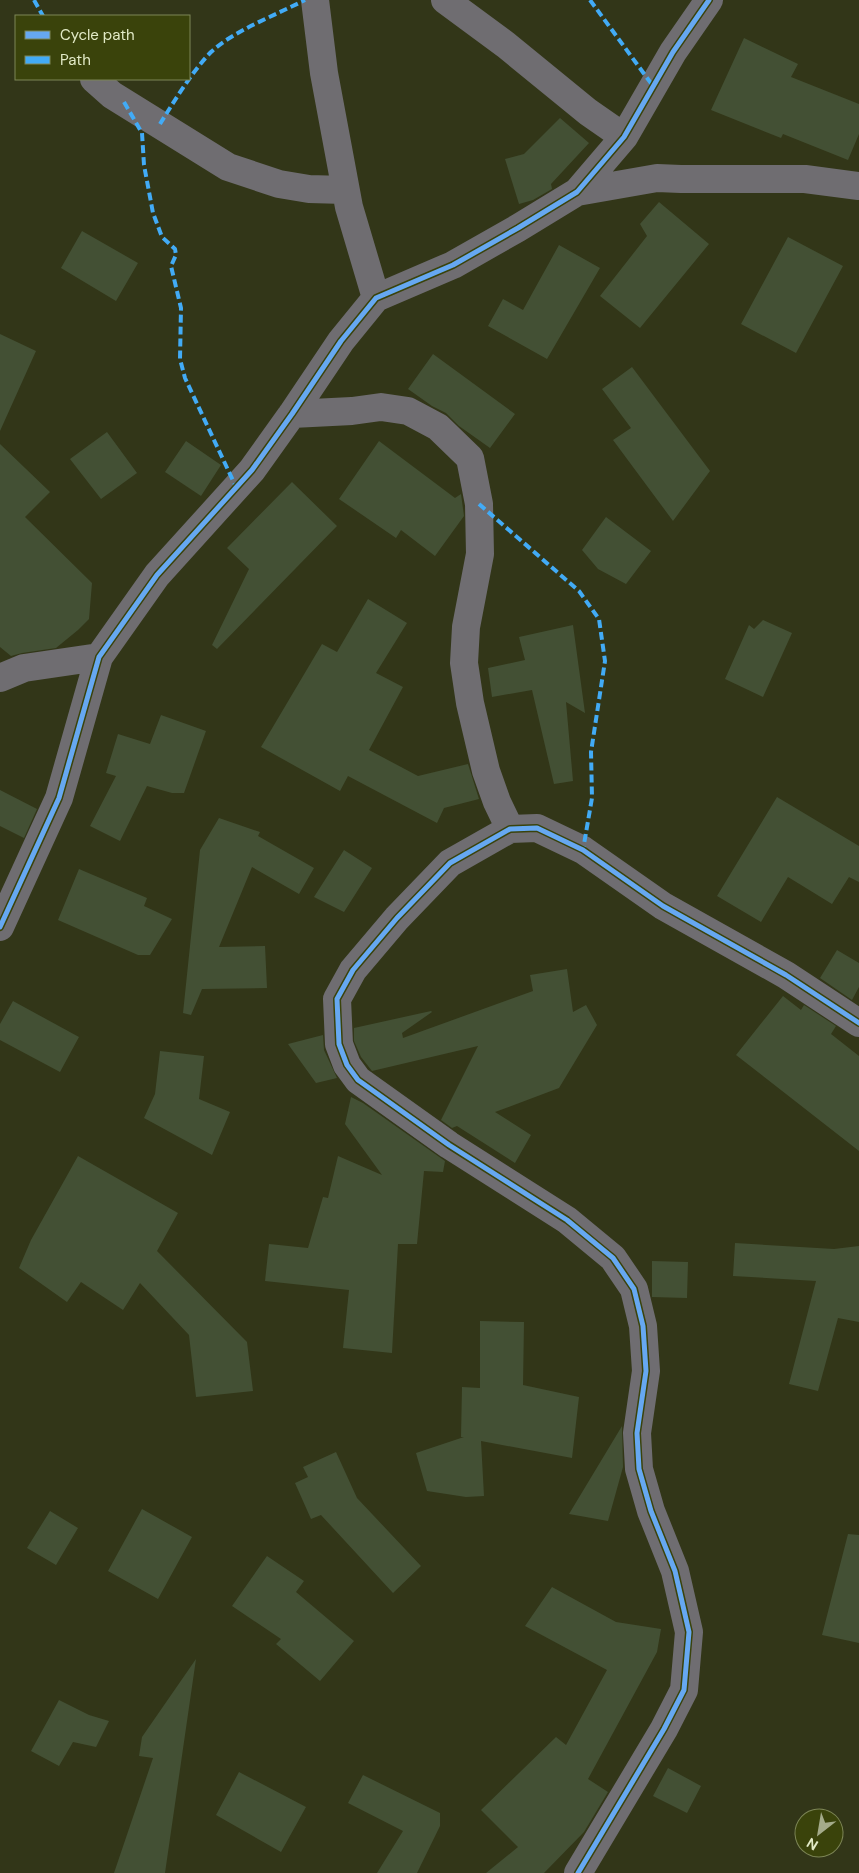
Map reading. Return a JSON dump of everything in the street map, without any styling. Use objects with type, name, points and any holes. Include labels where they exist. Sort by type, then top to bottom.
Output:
[{"type":"street","points":[[315,0],[324,73],[348,207],[376,298]]},
{"type":"street","points":[[445,0],[506,45],[588,112],[624,137]]},
{"type":"street","points":[[2,918],[59,798],[99,657],[157,575],[252,470],[341,341],[376,298],[453,264],[518,228],[577,192],[624,137],[673,52],[709,0]]},
{"type":"street","points":[[95,80],[112,95],[228,167],[278,184],[309,190],[346,190]]},
{"type":"street","points":[[577,192],[657,178],[681,180],[805,179],[859,186]]},
{"type":"street","points":[[292,414],[352,411],[381,407],[408,411],[438,427],[470,458],[480,504],[480,554],[466,627],[464,663],[470,703],[486,771],[497,802],[510,829]]},
{"type":"street","points":[[0,678],[24,668],[99,657]]},
{"type":"street","points":[[578,1873],[664,1729],[684,1690],[689,1632],[676,1571],[651,1511],[639,1469],[637,1433],[646,1371],[642,1326],[634,1289],[613,1258],[567,1220],[450,1145],[358,1080],[347,1065],[340,1044],[337,999],[353,970],[397,918],[450,863],[510,829],[537,828],[583,850],[663,906],[786,975],[859,1023]]},
{"type":"building","points":[[744,38],[798,64],[791,77],[859,104],[859,134],[848,160],[783,134],[781,138],[711,110]]},
{"type":"building","points":[[560,118],[589,143],[551,184],[552,189],[533,200],[519,204],[505,159],[524,154]]},
{"type":"building","points":[[659,202],[709,244],[640,328],[600,296],[647,236],[640,224]]},
{"type":"building","points":[[82,231],[138,263],[116,301],[61,268]]},
{"type":"building","points":[[788,237],[843,266],[796,353],[741,324]]},
{"type":"building","points":[[559,245],[600,268],[547,359],[488,326],[503,299],[523,310]]},
{"type":"building","points":[[0,334],[36,351],[0,431]]},
{"type":"building","points":[[433,354],[515,414],[490,448],[459,426],[446,413],[432,406],[408,389]]},
{"type":"building","points":[[632,367],[710,471],[673,521],[613,440],[631,428],[602,389]]},
{"type":"building","points":[[107,432],[137,473],[101,499],[70,459]]},
{"type":"building","points":[[186,441],[221,465],[201,496],[165,472]]},
{"type":"building","points":[[379,441],[455,498],[461,494],[464,516],[435,556],[401,530],[396,538],[339,499]]},
{"type":"building","points":[[0,444],[50,492],[25,517],[92,583],[89,619],[78,630],[56,648],[11,656],[0,647]]},
{"type":"building","points":[[292,482],[337,526],[217,649],[212,645],[249,569],[227,548]]},
{"type":"building","points":[[606,517],[651,551],[626,584],[598,569],[582,550]]},
{"type":"building","points":[[368,599],[407,623],[376,673],[403,687],[369,750],[418,776],[468,764],[479,799],[444,808],[437,823],[348,776],[340,791],[261,747],[322,644],[337,652]]},
{"type":"building","points":[[763,620],[792,633],[763,697],[725,679],[749,625],[754,629]]},
{"type":"building","points":[[573,625],[585,713],[566,702],[573,781],[554,784],[532,690],[492,697],[488,668],[525,660],[519,637]]},
{"type":"building","points":[[161,715],[206,731],[184,793],[172,793],[147,786],[120,841],[90,826],[116,776],[106,773],[118,734],[150,744]]},
{"type":"building","points":[[0,790],[37,809],[24,838],[0,826]]},
{"type":"building","points":[[777,797],[859,846],[859,882],[849,877],[832,904],[788,877],[761,922],[717,896]]},
{"type":"building","points":[[219,818],[260,832],[258,836],[314,868],[299,894],[252,867],[219,947],[265,946],[267,988],[202,989],[191,1015],[183,1013],[200,850]]},
{"type":"building","points":[[344,850],[372,868],[344,912],[314,897]]},
{"type":"building","points":[[79,869],[147,898],[144,906],[172,919],[150,955],[138,955],[58,920]]},
{"type":"building","points":[[837,950],[859,963],[859,987],[852,1000],[820,978]]},
{"type":"building","points":[[567,969],[573,1012],[586,1005],[597,1025],[559,1088],[495,1112],[531,1135],[515,1163],[457,1126],[452,1128],[441,1120],[478,1046],[372,1071],[361,1057],[354,1041],[354,1028],[432,1012],[402,1033],[403,1038],[533,991],[530,975]]},
{"type":"building","points":[[783,996],[801,1010],[804,1005],[836,1026],[831,1034],[859,1056],[859,1151],[736,1055]]},
{"type":"building","points":[[13,1001],[79,1037],[60,1072],[0,1040],[0,1024]]},
{"type":"building","points":[[323,1035],[324,1050],[337,1078],[316,1083],[288,1044]]},
{"type":"building","points":[[160,1051],[204,1056],[199,1099],[230,1112],[212,1155],[144,1118],[155,1094]]},
{"type":"building","points":[[351,1097],[363,1103],[445,1161],[443,1172],[424,1171],[417,1244],[398,1244],[392,1353],[343,1348],[349,1290],[265,1281],[269,1244],[308,1248],[323,1197],[328,1198],[338,1156],[382,1175],[345,1124]]},
{"type":"building","points":[[78,1156],[178,1213],[157,1251],[247,1342],[253,1391],[196,1397],[189,1335],[140,1283],[123,1310],[81,1282],[67,1302],[19,1268],[31,1240]]},
{"type":"building","points":[[735,1243],[834,1249],[859,1246],[859,1322],[838,1318],[818,1391],[789,1384],[816,1281],[733,1276]]},
{"type":"building","points":[[652,1261],[688,1262],[687,1298],[652,1297]]},
{"type":"building","points":[[480,1321],[524,1322],[523,1385],[579,1397],[572,1458],[481,1441],[484,1496],[466,1497],[427,1491],[416,1453],[464,1437],[461,1437],[462,1387],[480,1388]]},
{"type":"building","points":[[622,1426],[623,1467],[608,1521],[569,1514]]},
{"type":"building","points":[[336,1452],[357,1498],[421,1566],[393,1593],[321,1515],[311,1519],[295,1483],[308,1477],[303,1467]]},
{"type":"building","points":[[142,1509],[192,1537],[158,1599],[108,1571]]},
{"type":"building","points":[[50,1511],[78,1528],[56,1565],[27,1548]]},
{"type":"building","points":[[848,1534],[859,1535],[859,1643],[822,1635]]},
{"type":"building","points":[[267,1556],[304,1581],[296,1592],[354,1641],[320,1681],[276,1644],[281,1639],[232,1606]]},
{"type":"building","points":[[552,1587],[616,1622],[661,1629],[657,1652],[588,1779],[608,1792],[584,1832],[544,1873],[486,1873],[518,1847],[481,1810],[556,1737],[566,1745],[607,1670],[525,1626]]},
{"type":"building","points":[[196,1659],[165,1873],[114,1873],[153,1758],[139,1756],[142,1737]]},
{"type":"building","points":[[59,1700],[89,1715],[109,1721],[96,1747],[73,1742],[59,1766],[31,1751]]},
{"type":"building","points":[[668,1768],[701,1786],[687,1813],[653,1796]]},
{"type":"building","points":[[239,1772],[306,1807],[281,1852],[216,1815]]},
{"type":"building","points":[[363,1775],[440,1813],[440,1826],[417,1873],[377,1873],[403,1831],[348,1803]]},
{"type":"marked path","points":[[34,0],[42,15]]},
{"type":"marked path","points":[[190,78],[220,44],[243,30],[305,0]]},
{"type":"marked path","points":[[590,0],[653,86]]},
{"type":"marked path","points":[[160,124],[189,80]]},
{"type":"marked path","points":[[124,102],[142,133],[144,165],[153,213],[162,237],[175,249],[176,255],[171,266],[181,308],[180,359],[185,378],[236,487]]},
{"type":"marked path","points":[[479,504],[579,591],[599,619],[605,661],[591,752],[592,798],[583,850]]},
{"type":"cycle path","points":[[0,927],[59,798],[99,657],[157,575],[252,470],[341,341],[376,298],[453,265],[577,192],[624,137],[673,52],[709,0]]},
{"type":"cycle path","points":[[578,1873],[664,1729],[684,1690],[689,1632],[675,1571],[651,1511],[639,1469],[637,1433],[646,1371],[643,1326],[634,1289],[613,1258],[567,1220],[449,1145],[358,1080],[347,1065],[339,1044],[337,999],[353,970],[397,918],[450,863],[510,829],[537,828],[583,850],[663,906],[786,975],[859,1023]]}]
